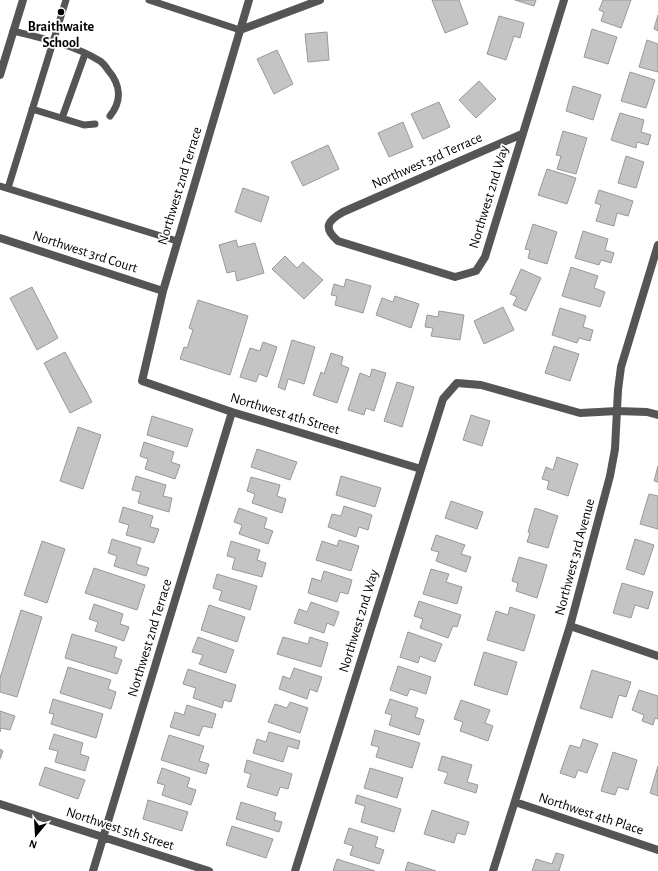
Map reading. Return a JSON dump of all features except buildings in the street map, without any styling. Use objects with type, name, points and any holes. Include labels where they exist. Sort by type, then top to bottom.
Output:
[{"type":"street","points":[[0,75],[23,0]]},
{"type":"street","name":"Northwest 2nd Terrace","points":[[142,380],[163,291],[177,241],[249,0]]},
{"type":"street","points":[[240,30],[320,0]]},
{"type":"street","name":"Northwest 2nd Way","points":[[343,212],[333,218],[329,224],[330,234],[338,241],[455,277],[476,271],[485,257],[564,0]]},
{"type":"street","name":"Northwest 3rd Terrace","points":[[343,212],[522,134]]},
{"type":"street","name":"Northwest 3rd Court","points":[[0,238],[163,291]]},
{"type":"street","name":"Northwest 3rd Avenue","points":[[493,871],[570,626],[610,476],[615,449],[621,367],[658,245]]},
{"type":"street","name":"Northwest 4th Street","points":[[142,380],[232,412],[421,469]]},
{"type":"street","name":"Northwest 2nd Way","points":[[295,871],[443,399],[457,384],[481,385],[580,412],[617,411]]},
{"type":"street","points":[[617,411],[647,412],[658,415]]},
{"type":"street","name":"Northwest 2nd Terrace","points":[[93,871],[232,412]]},
{"type":"street","points":[[570,626],[658,656]]},
{"type":"street","name":"Northwest 4th Place","points":[[515,802],[658,850]]},
{"type":"street","name":"Northwest 5th Street","points":[[0,804],[209,871]]},
{"type":"lane","points":[[8,188],[66,0]]},
{"type":"lane","points":[[149,0],[240,30]]},
{"type":"lane","points":[[13,30],[52,42],[102,62],[118,83],[119,101],[110,116]]},
{"type":"lane","points":[[62,118],[85,54]]},
{"type":"lane","points":[[32,109],[84,125],[95,124]]},
{"type":"lane","points":[[0,186],[177,241]]},
{"type":"place","name":"Braithwaite School","points":[[61,12]]}]
